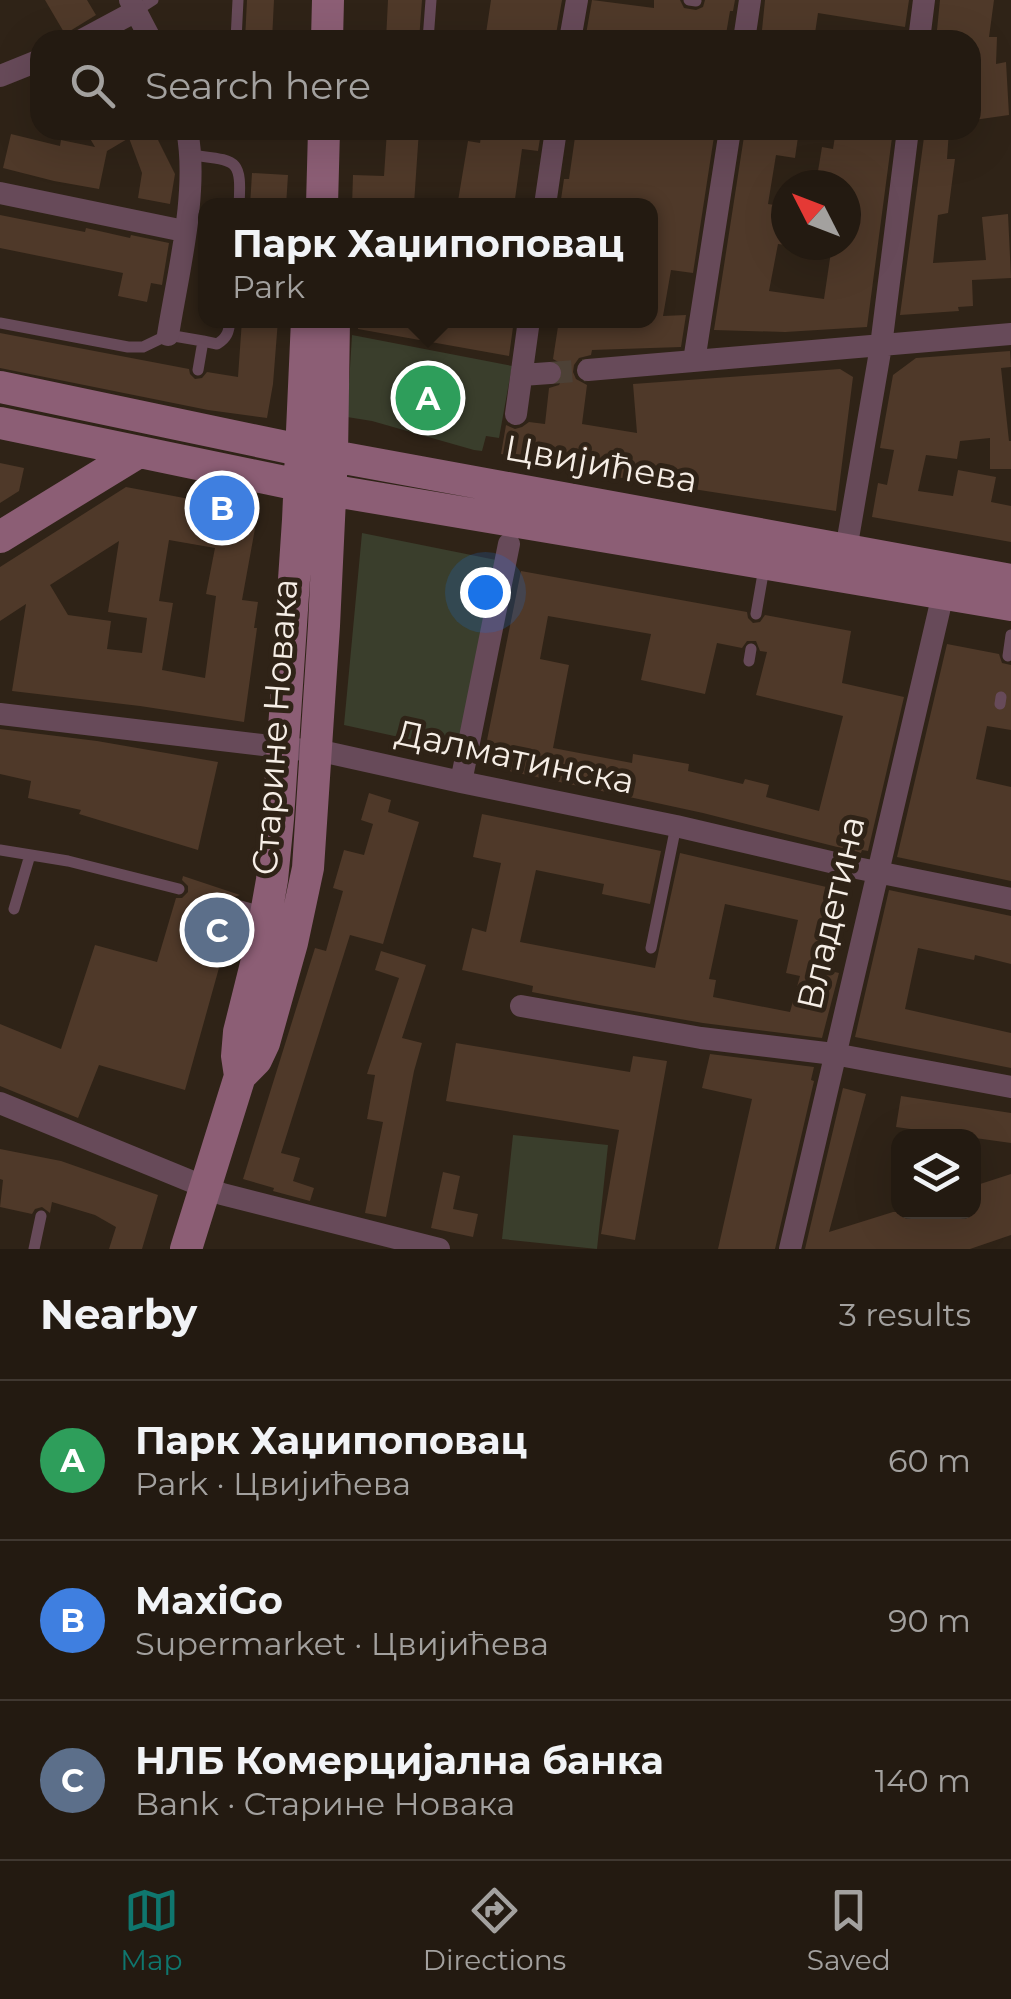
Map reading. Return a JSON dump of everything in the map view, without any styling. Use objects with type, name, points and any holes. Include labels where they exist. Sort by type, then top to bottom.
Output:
[{"type":"main road","points":[[327,30],[328,0]]},
{"type":"main road","points":[[322,198],[324,140]]},
{"type":"main road","points":[[308,328],[315,487]]},
{"type":"main road","points":[[316,453],[333,328]]},
{"type":"main road","name":"Цвијићева","points":[[0,387],[189,419],[316,453],[1011,580]]},
{"type":"main road","name":"Цвијићева","points":[[0,423],[315,487],[1011,605]]},
{"type":"main road","points":[[0,537],[137,453]]},
{"type":"main road","name":"Старине Новака","points":[[186,1249],[240,1076],[239,1032],[260,948],[251,909],[274,864],[283,747],[315,487]]},
{"type":"main road","name":"Старине Новака","points":[[240,1076],[256,1060],[264,1044],[308,868],[318,751],[315,487]]},
{"type":"street","points":[[572,30],[576,0]]},
{"type":"street","points":[[920,30],[924,0]]},
{"type":"street","points":[[98,30],[140,4],[148,30]]},
{"type":"street","points":[[0,76],[30,64]]},
{"type":"street","points":[[168,335],[184,232],[189,140]]},
{"type":"street","points":[[547,198],[555,140]]},
{"type":"street","points":[[694,361],[728,140]]},
{"type":"street","points":[[846,550],[880,346],[907,140]]},
{"type":"street","points":[[0,193],[184,232]]},
{"type":"street","points":[[516,414],[528,328]]},
{"type":"street","points":[[588,370],[1011,334]]},
{"type":"street","points":[[522,375],[550,373]]},
{"type":"street","points":[[461,782],[509,544]]},
{"type":"street","name":"Владетина","points":[[790,1249],[943,594]]},
{"type":"street","name":"Далматинска","points":[[0,714],[318,751],[1011,899]]},
{"type":"street","points":[[521,1006],[701,1038],[834,1054],[1011,1086]]},
{"type":"street","points":[[0,1102],[222,1194],[439,1249]]},
{"type":"lane","points":[[236,30],[238,0]]},
{"type":"lane","points":[[428,30],[430,0]]},
{"type":"lane","points":[[191,154],[224,159],[238,168],[240,198]]},
{"type":"lane","points":[[0,323],[128,347],[143,346],[168,335],[218,344],[227,336],[228,328]]},
{"type":"lane","points":[[198,370],[203,341]]},
{"type":"lane","points":[[756,614],[764,564]]},
{"type":"lane","points":[[1008,656],[1011,635]]},
{"type":"lane","points":[[651,948],[676,826]]},
{"type":"lane","points":[[0,850],[68,861],[179,889]]},
{"type":"lane","points":[[14,909],[30,855]]},
{"type":"lane","points":[[34,1249],[41,1216]]},
{"type":"green space","points":[[352,335],[512,366],[499,438],[486,436],[482,451],[474,450],[347,417]]},
{"type":"green space","points":[[362,533],[506,562],[472,753],[344,725]]},
{"type":"green space","points":[[513,1135],[608,1145],[597,1249],[502,1239]]},
{"type":"building","points":[[45,0],[87,0],[96,15],[72,30],[63,30]]},
{"type":"building","points":[[247,0],[274,0],[272,30],[246,30]]},
{"type":"building","points":[[388,0],[422,0],[420,30],[386,30]]},
{"type":"building","points":[[491,0],[562,0],[557,30],[486,30]]},
{"type":"building","points":[[592,0],[654,8],[654,0],[680,0],[684,8],[696,10],[703,7],[705,0],[735,0],[727,30],[587,30]]},
{"type":"building","points":[[765,0],[909,0],[905,27],[818,13],[815,30],[762,30]]},
{"type":"building","points":[[940,0],[994,0],[989,37],[997,37],[996,64],[1006,62],[1009,115],[981,119],[981,30],[937,30]]},
{"type":"building","points":[[11,134],[60,146],[61,140],[95,147],[91,140],[126,140],[107,151],[99,189],[3,168]]},
{"type":"building","points":[[130,140],[158,140],[175,174],[170,204],[138,198],[142,173]]},
{"type":"building","points":[[386,140],[418,140],[414,198],[352,198],[353,175],[384,176]]},
{"type":"building","points":[[540,140],[538,151],[522,149],[515,198],[458,198],[468,141]]},
{"type":"building","points":[[575,140],[713,140],[693,273],[671,270],[663,316],[686,315],[681,347],[592,350],[591,355],[579,358],[573,372],[576,379],[587,385],[582,424],[637,433],[633,384],[840,369],[853,377],[836,511],[538,465],[539,460],[501,454],[506,425],[515,429],[529,422],[545,424],[549,388],[559,385],[565,373],[562,364],[553,359],[558,328],[658,328],[658,198],[561,198],[564,179],[569,179]]},
{"type":"building","points":[[743,140],[798,140],[795,158],[776,155],[771,170],[768,204],[771,260],[775,260],[769,291],[824,299],[830,260],[861,260],[861,170],[818,170],[822,147],[833,149],[834,140],[892,140],[867,327],[785,332],[714,330]]},
{"type":"building","points":[[924,140],[948,140],[947,159],[955,159],[948,213],[938,215],[933,263],[986,260],[982,217],[1008,214],[1011,278],[972,280],[973,306],[958,307],[959,311],[900,315]]},
{"type":"building","points":[[252,173],[288,175],[287,198],[250,198]]},
{"type":"building","points":[[0,215],[169,243],[162,285],[151,283],[147,302],[118,296],[123,273],[0,248]]},
{"type":"building","points":[[241,328],[277,328],[267,418],[0,368],[0,333],[189,369],[195,379],[207,372],[238,377]]},
{"type":"building","points":[[358,328],[513,328],[509,356]]},
{"type":"building","points":[[1010,351],[1011,367],[1001,368],[1011,469],[990,469],[990,438],[960,441],[957,459],[926,455],[918,491],[953,496],[958,470],[996,477],[991,502],[1011,506],[1011,542],[872,517],[878,483],[887,485],[894,450],[880,448],[893,375],[916,358]]},
{"type":"building","points":[[0,463],[24,468],[19,491],[0,503]]},
{"type":"building","points":[[126,487],[258,512],[242,600],[258,602],[244,722],[12,691],[26,604],[0,621],[0,567]],"holes":[[[169,540],[215,548],[206,594],[216,596],[205,678],[162,670],[173,603],[159,601]],[[119,541],[108,612],[147,618],[142,653],[107,649],[111,621],[68,615],[50,585]]]},
{"type":"building","points":[[521,571],[747,612],[753,623],[760,622],[765,615],[851,631],[842,683],[904,697],[868,851],[861,853],[703,813],[482,765]],"holes":[[[548,616],[651,634],[641,680],[705,694],[717,643],[742,648],[747,641],[756,641],[760,651],[767,652],[756,695],[843,716],[819,811],[766,797],[769,785],[745,779],[743,784],[688,771],[689,764],[633,754],[632,763],[553,748],[569,665],[540,659]]]},
{"type":"building","points":[[947,644],[999,654],[1002,663],[1011,665],[1011,730],[987,726],[976,779],[1011,787],[1011,881],[897,857]]},
{"type":"building","points":[[0,729],[218,762],[198,850],[79,814],[81,810],[28,798],[31,781],[0,774]]},
{"type":"building","points":[[369,793],[391,800],[388,812],[419,822],[383,944],[350,935],[281,1153],[300,1158],[293,1181],[314,1188],[310,1201],[243,1179],[315,948],[326,951],[343,891],[333,888],[344,850],[364,855],[373,824],[361,820]]},
{"type":"building","points":[[482,814],[661,851],[650,904],[602,894],[604,884],[536,870],[520,942],[655,968],[680,853],[835,889],[817,968],[839,973],[822,1038],[599,1005],[532,992],[533,986],[462,970],[472,928],[486,932],[501,863],[473,857]],"holes":[[[725,904],[798,920],[786,973],[800,976],[790,1012],[713,997],[716,980],[709,979]]]},
{"type":"building","points":[[183,876],[240,895],[228,903],[234,914],[185,1090],[99,1065],[78,1118],[0,1086],[0,1024],[61,1049],[95,945],[157,962],[176,898],[188,892]]},
{"type":"building","points":[[889,890],[1011,916],[1011,964],[918,948],[905,1009],[1011,1033],[1011,1068],[855,1037]]},
{"type":"building","points":[[381,951],[426,965],[402,1038],[422,1043],[386,1217],[365,1213],[383,1122],[367,1119],[375,1075],[367,1074],[399,978],[375,970]]},
{"type":"building","points":[[456,1043],[630,1072],[633,1056],[667,1061],[635,1240],[601,1234],[619,1130],[446,1101]]},
{"type":"building","points":[[710,1054],[814,1067],[775,1249],[718,1249],[752,1099],[702,1088]]},
{"type":"building","points":[[843,1088],[866,1094],[829,1232],[891,1213],[891,1219],[981,1219],[981,1184],[1011,1174],[1011,1235],[970,1249],[805,1249]]},
{"type":"building","points":[[901,1096],[1011,1113],[1011,1143],[981,1139],[981,1129],[896,1127]]},
{"type":"building","points":[[0,1149],[61,1161],[158,1195],[142,1249],[109,1249],[116,1227],[95,1215],[52,1202],[50,1213],[42,1207],[32,1214],[0,1207]]},
{"type":"building","points":[[443,1172],[460,1176],[453,1209],[478,1214],[473,1237],[431,1228]]},
{"type":"tunnel","points":[[550,373],[588,370]]},
{"type":"place","name":"Парк Хаџипоповац","points":[[428,398]]},
{"type":"place","name":"MaxiGo","points":[[222,508]]},
{"type":"place","name":"НЛБ Комерцијална банка","points":[[217,930]]}]
